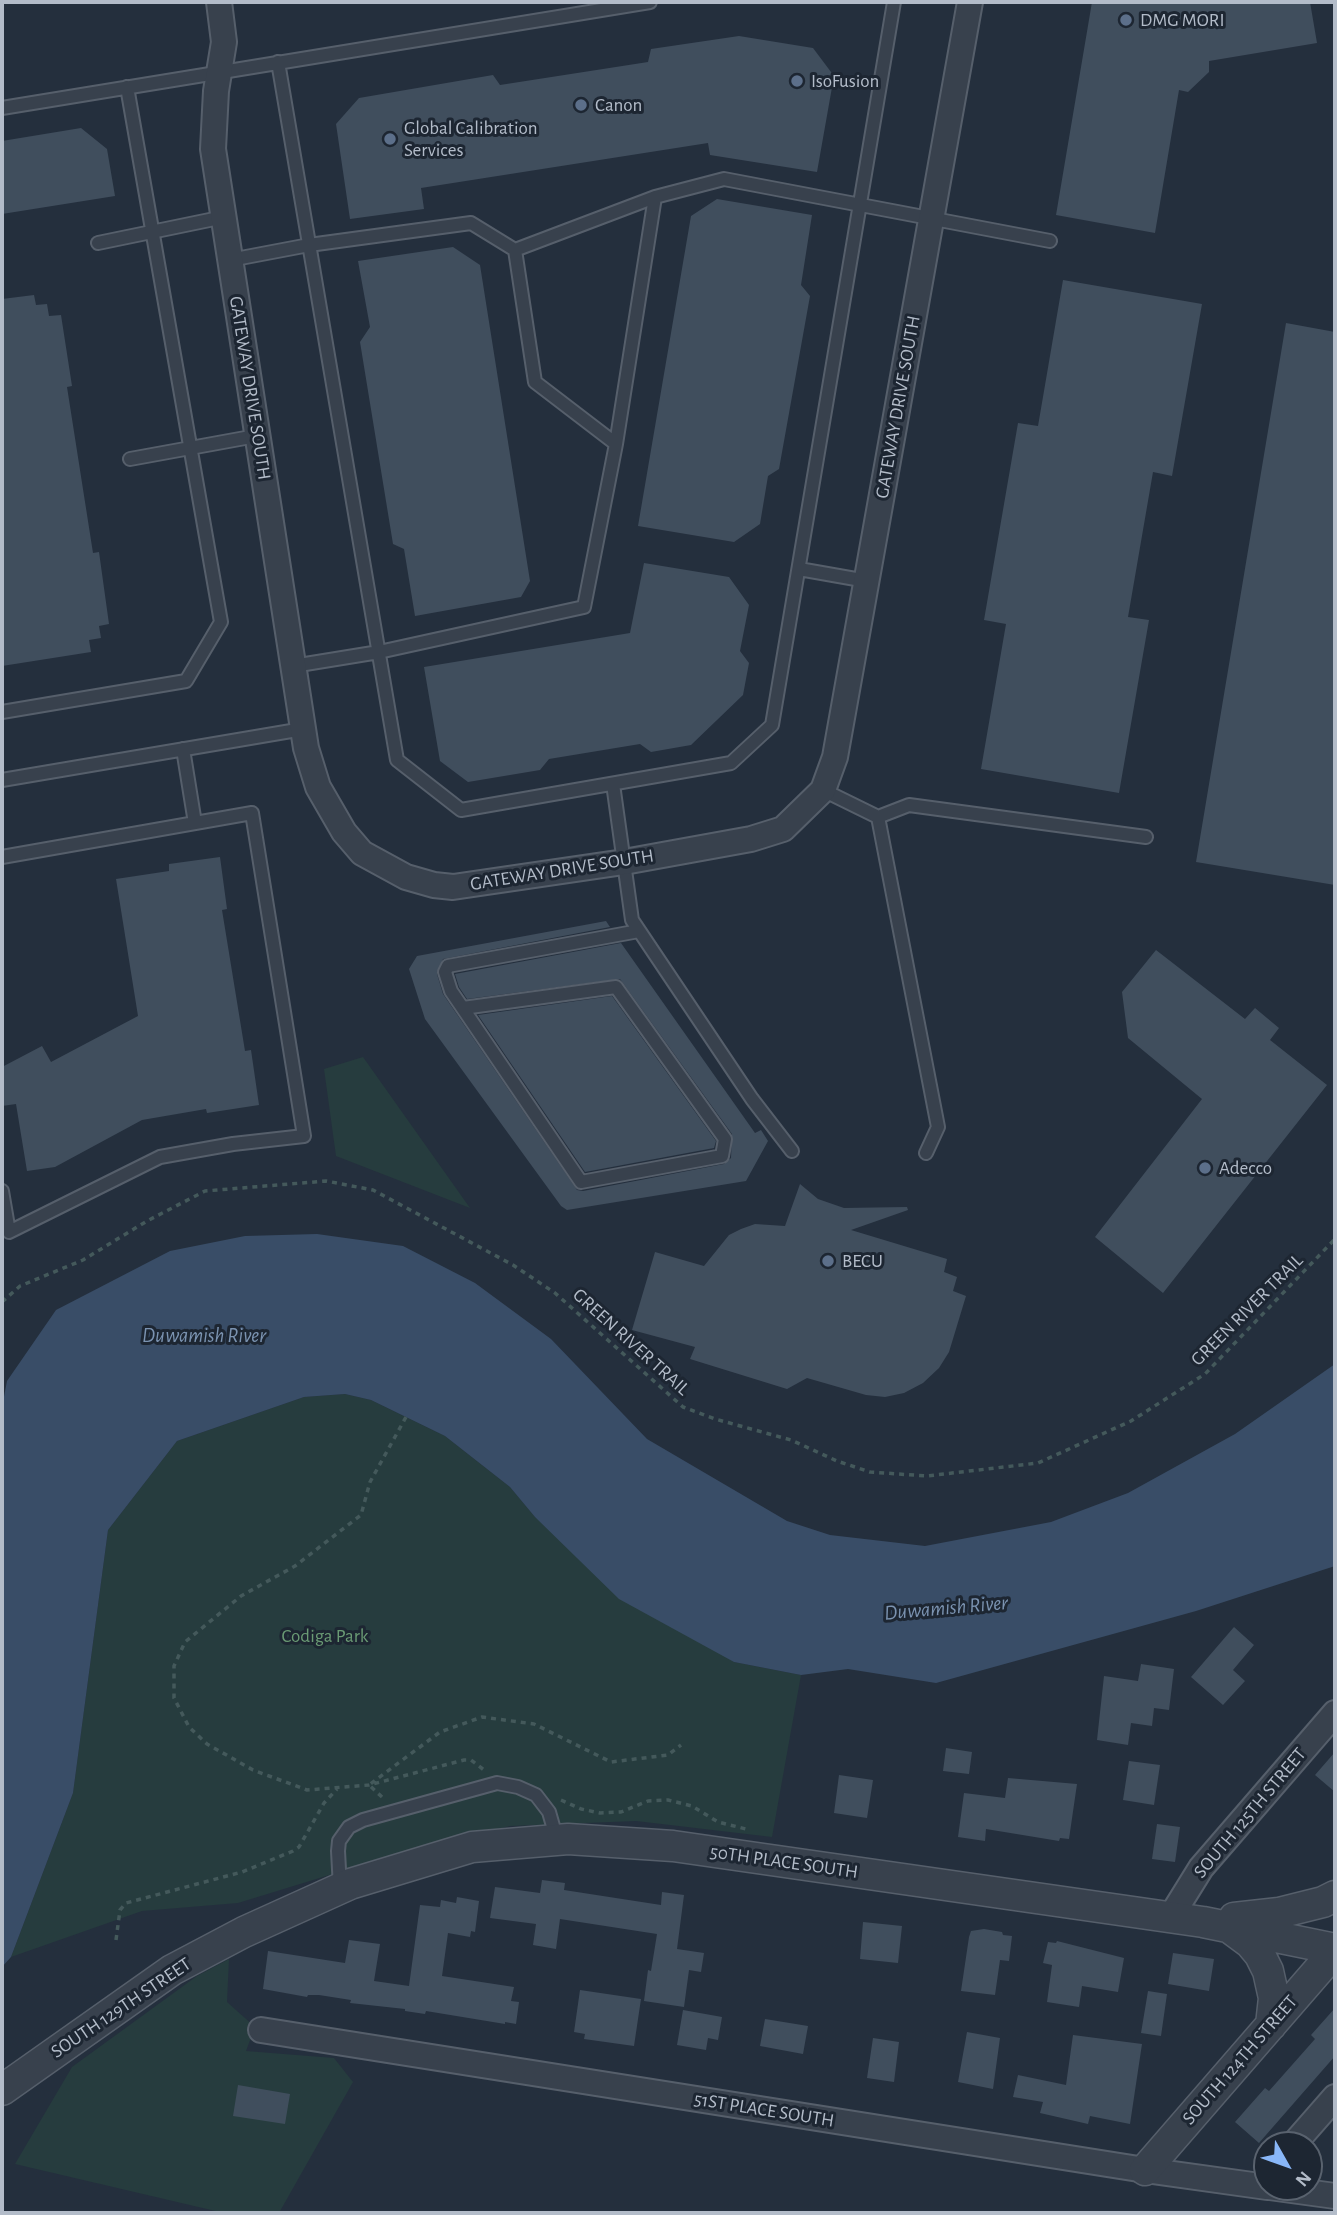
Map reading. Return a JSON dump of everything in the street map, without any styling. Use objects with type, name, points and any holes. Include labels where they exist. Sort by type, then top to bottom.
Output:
[{"type":"street","name":"GATEWAY DRIVE SOUTH","points":[[219,2],[224,42],[213,149],[306,748],[318,788],[344,832],[362,853],[406,877],[453,887],[624,862],[751,839],[783,829],[823,790],[835,757],[970,2]]},
{"type":"street","name":"SOUTH 125TH STREET","points":[[1170,1918],[1201,1868],[1335,1713]]},
{"type":"street","name":"50TH PLACE SOUTH","points":[[244,1932],[341,1889],[472,1847],[557,1840],[673,1846],[1215,1924],[1335,1949]]},
{"type":"street","points":[[1215,1924],[1279,1913],[1323,1902],[1335,1896]]},
{"type":"street","points":[[1296,1909],[1335,1949]]},
{"type":"street","points":[[1215,1924],[1250,1943],[1260,1955],[1268,1971],[1274,1998],[1270,2025]]},
{"type":"street","name":"SOUTH 129TH STREET","points":[[2,2090],[172,1970],[244,1932]]},
{"type":"street","name":"SOUTH 124TH STREET","points":[[1145,2170],[1335,1949]]},
{"type":"street","name":"51ST PLACE SOUTH","points":[[261,2030],[1145,2170],[1253,2184]]},
{"type":"street","points":[[1305,2131],[1335,2096]]},
{"type":"lane","points":[[2,108],[650,2]]},
{"type":"lane","points":[[278,62],[397,760],[461,810],[731,763],[772,725],[894,2]]},
{"type":"lane","points":[[2,712],[186,681],[221,622],[127,87]]},
{"type":"lane","points":[[515,250],[655,197],[724,179],[1050,241]]},
{"type":"lane","points":[[293,666],[379,652],[584,607],[616,444],[655,197]]},
{"type":"lane","points":[[98,243],[224,217]]},
{"type":"lane","points":[[230,260],[309,245],[471,223],[515,250],[535,382],[616,444]]},
{"type":"lane","points":[[130,458],[256,436]]},
{"type":"lane","points":[[799,569],[867,581]]},
{"type":"lane","points":[[2,780],[303,729]]},
{"type":"lane","points":[[183,749],[195,823]]},
{"type":"lane","points":[[614,784],[632,920],[752,1099],[792,1151]]},
{"type":"lane","points":[[823,790],[878,817],[909,805],[1146,837]]},
{"type":"lane","points":[[2,857],[252,814],[304,1136],[233,1144],[160,1157],[9,1232],[2,1191]]},
{"type":"lane","points":[[878,817],[937,1127],[926,1153]]},
{"type":"lane","points":[[463,1008],[615,987],[725,1139],[722,1156],[582,1182],[451,991],[445,972],[448,966],[639,931]]},
{"type":"lane","points":[[341,1889],[339,1841],[349,1827],[363,1820],[496,1783],[526,1789],[536,1795],[549,1812],[557,1840]]},
{"type":"path","name":"GREEN RIVER TRAIL","points":[[2,1302],[20,1286],[106,1248],[148,1221],[205,1191],[326,1181],[373,1190],[513,1265],[555,1293],[682,1407],[791,1440],[837,1461],[870,1472],[927,1476],[1038,1463],[1131,1421],[1205,1374],[1335,1239]]},
{"type":"path","points":[[406,1417],[370,1482],[361,1516],[295,1566],[240,1596],[185,1642],[174,1666],[174,1698],[189,1727],[207,1744],[253,1770],[307,1790],[369,1784],[464,1760],[471,1760],[488,1773]]},
{"type":"path","points":[[369,1784],[440,1732],[482,1717],[534,1724],[611,1762],[668,1755],[681,1745]]},
{"type":"path","points":[[116,1940],[120,1910],[126,1903],[242,1872],[293,1852],[299,1847],[324,1803],[337,1789]]},
{"type":"path","points":[[553,1794],[581,1809],[600,1813],[621,1812],[648,1801],[668,1800],[692,1806],[718,1822],[752,1831]]},
{"type":"green space","points":[[363,1057],[470,1208],[336,1156],[324,1069]]},
{"type":"green space","name":"Codiga Park","points":[[345,1394],[371,1400],[445,1436],[510,1487],[535,1517],[734,1662],[801,1675],[772,1837],[636,1821],[510,1826],[388,1857],[238,1903],[142,1911],[11,1957],[73,1793],[108,1530],[177,1441],[304,1397]]},
{"type":"green space","points":[[229,1959],[227,2002],[255,2027],[246,2051],[334,2058],[353,2082],[279,2213],[224,2213],[15,2164],[72,2067],[197,1976]]},
{"type":"water","name":"Duwamish River","points":[[317,1234],[403,1246],[475,1283],[551,1339],[647,1439],[787,1521],[830,1535],[925,1546],[1051,1522],[1128,1493],[1235,1434],[1335,1364],[1335,1566],[1196,1611],[936,1683],[848,1669],[801,1675],[734,1662],[619,1599],[535,1517],[510,1487],[445,1436],[371,1400],[345,1394],[304,1397],[177,1441],[108,1530],[73,1793],[11,1957],[2,1967],[2,1407],[7,1381],[56,1310],[170,1251],[245,1236]]},
{"type":"building","points":[[1092,2],[1310,2],[1317,43],[1209,61],[1209,72],[1188,92],[1179,90],[1155,233],[1056,215]]},
{"type":"building","points":[[739,36],[813,48],[834,76],[817,172],[710,155],[708,143],[421,188],[424,209],[350,219],[336,124],[359,98],[493,75],[500,85],[648,62],[651,49]]},
{"type":"building","points":[[81,128],[107,149],[115,196],[2,214],[2,141]]},
{"type":"building","points":[[717,199],[812,215],[801,285],[810,296],[779,469],[768,476],[760,524],[734,542],[638,526],[691,216]]},
{"type":"building","points":[[453,247],[480,265],[530,581],[521,597],[415,616],[404,549],[393,544],[360,342],[370,327],[358,261]]},
{"type":"building","points":[[1063,280],[1202,304],[1172,476],[1153,472],[1128,617],[1149,620],[1119,793],[981,769],[1006,624],[984,620],[1018,423],[1038,426]]},
{"type":"building","points":[[34,295],[36,305],[47,304],[49,316],[61,315],[72,386],[67,387],[93,553],[99,552],[109,624],[99,626],[101,638],[89,640],[91,652],[2,666],[2,299]]},
{"type":"building","points":[[1286,323],[1335,332],[1335,885],[1196,862]]},
{"type":"building","points":[[644,563],[729,577],[749,605],[740,651],[749,663],[743,695],[691,745],[651,752],[640,744],[549,759],[540,770],[468,782],[440,761],[424,667],[630,633]]},
{"type":"building","points":[[220,857],[227,909],[222,910],[245,1051],[251,1050],[259,1105],[207,1113],[206,1109],[142,1120],[55,1167],[27,1171],[16,1104],[2,1106],[2,1067],[42,1046],[51,1062],[138,1016],[116,879],[169,871],[169,864]]},
{"type":"building","points":[[606,921],[610,927],[443,959],[437,974],[443,994],[577,1190],[724,1164],[731,1158],[732,1134],[620,979],[467,999],[455,974],[621,943],[755,1133],[761,1130],[768,1141],[746,1181],[567,1210],[561,1206],[425,1019],[409,969],[417,956]]},
{"type":"building","name":"Adecco","points":[[1156,950],[1245,1019],[1255,1008],[1279,1028],[1270,1040],[1327,1085],[1163,1293],[1095,1237],[1202,1099],[1128,1038],[1122,992]]},
{"type":"building","points":[[612,996],[716,1141],[714,1148],[585,1172],[478,1015]]},
{"type":"building","name":"BECU","points":[[800,1184],[818,1199],[844,1208],[907,1207],[908,1210],[851,1230],[947,1259],[944,1272],[957,1277],[953,1291],[966,1296],[949,1352],[939,1368],[923,1383],[904,1393],[885,1397],[866,1395],[807,1378],[787,1389],[690,1359],[695,1347],[632,1330],[655,1252],[704,1266],[729,1235],[741,1229],[755,1224],[785,1226]]},
{"type":"building","points":[[1234,1627],[1254,1645],[1233,1670],[1245,1681],[1223,1705],[1191,1677]]},
{"type":"building","points":[[1141,1664],[1174,1669],[1169,1710],[1154,1708],[1152,1726],[1131,1723],[1128,1745],[1097,1740],[1104,1676],[1138,1681]]},
{"type":"building","points":[[946,1748],[972,1752],[969,1774],[943,1771]]},
{"type":"building","points":[[1335,1752],[1335,1792],[1315,1775]]},
{"type":"building","points":[[1129,1761],[1160,1765],[1154,1805],[1123,1800]]},
{"type":"building","points":[[839,1775],[873,1780],[867,1818],[834,1813]]},
{"type":"building","points":[[1008,1778],[1077,1784],[1069,1839],[1060,1838],[1059,1841],[986,1829],[985,1841],[958,1837],[964,1793],[1005,1798]]},
{"type":"building","points":[[1157,1824],[1180,1827],[1175,1862],[1152,1859]]},
{"type":"building","points":[[542,1880],[565,1883],[564,1890],[661,1905],[662,1892],[684,1895],[677,1949],[704,1953],[701,1972],[689,1970],[684,2007],[644,2001],[657,1934],[560,1919],[556,1949],[533,1945],[536,1924],[490,1918],[495,1887],[540,1893]]},
{"type":"building","points":[[457,1897],[479,1901],[475,1932],[471,1931],[470,1937],[448,1933],[442,1976],[514,1987],[511,2001],[519,2002],[516,2024],[426,2011],[425,2014],[350,2003],[351,2000],[319,1995],[307,1997],[263,1989],[268,1951],[345,1963],[349,1940],[380,1944],[374,1981],[409,1986],[420,1905],[440,1907],[441,1900],[456,1903]]},
{"type":"building","points":[[863,1922],[902,1926],[898,1963],[860,1959]]},
{"type":"building","points":[[984,1929],[1012,1936],[1009,1961],[1000,1960],[995,1995],[961,1991],[971,1931]]},
{"type":"building","points":[[1057,1941],[1124,1958],[1118,1992],[1082,1986],[1079,2007],[1047,2002],[1052,1965],[1043,1963],[1048,1942]]},
{"type":"building","points":[[1173,1953],[1214,1959],[1209,1991],[1168,1984]]},
{"type":"building","points":[[580,1990],[641,1999],[634,2046],[584,2039],[585,2034],[574,2032]]},
{"type":"building","points":[[1148,1991],[1167,1994],[1161,2036],[1141,2033]]},
{"type":"building","points":[[1335,2008],[1335,2056],[1269,2131],[1253,2131],[1253,2138],[1235,2122],[1265,2088],[1269,2091],[1315,2039],[1311,2035]]},
{"type":"building","points":[[683,2010],[722,2017],[718,2040],[708,2038],[706,2050],[677,2045]]},
{"type":"building","points":[[765,2019],[808,2026],[803,2054],[760,2046]]},
{"type":"building","points":[[967,2032],[1000,2038],[993,2089],[958,2082]]},
{"type":"building","points":[[1073,2035],[1142,2044],[1130,2124],[1090,2116],[1088,2124],[1040,2113],[1043,2102],[1013,2097],[1018,2075],[1066,2085]]},
{"type":"building","points":[[873,2038],[899,2042],[894,2082],[867,2078]]},
{"type":"building","points":[[238,2085],[290,2094],[285,2124],[233,2116]]},
{"type":"place","name":"DMG MORI","points":[[1126,20]]},
{"type":"place","name":"IsoFusion","points":[[797,81]]},
{"type":"place","name":"Canon","points":[[581,105]]},
{"type":"place","name":"Global Calibration Services","points":[[390,139]]},
{"type":"place","name":"Adecco","points":[[1205,1168]]},
{"type":"place","name":"BECU","points":[[828,1261]]}]
